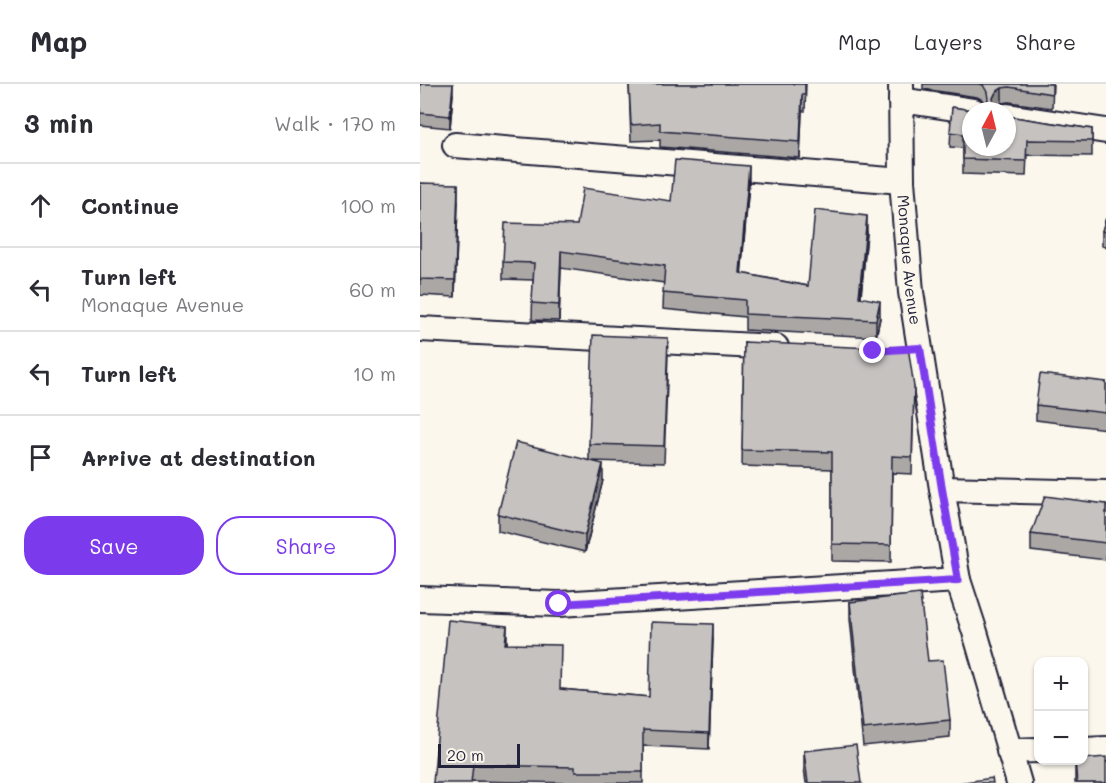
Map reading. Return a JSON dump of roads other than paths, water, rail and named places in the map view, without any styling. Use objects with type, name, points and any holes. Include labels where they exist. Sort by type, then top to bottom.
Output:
[{"type":"street","points":[[901,92],[962,108]]},
{"type":"street","name":"Monaque Avenue","points":[[901,92],[902,181],[911,292],[908,349],[942,489],[958,580],[1019,783]]},
{"type":"street","points":[[1016,117],[1106,131]]},
{"type":"street","points":[[455,146],[902,181]]},
{"type":"street","points":[[420,329],[802,348]]},
{"type":"street","points":[[942,489],[1106,493]]},
{"type":"street","points":[[420,599],[559,604],[958,580]]},
{"type":"street","points":[[1088,750],[1106,749]]},
{"type":"street","points":[[1010,751],[1034,750]]}]
